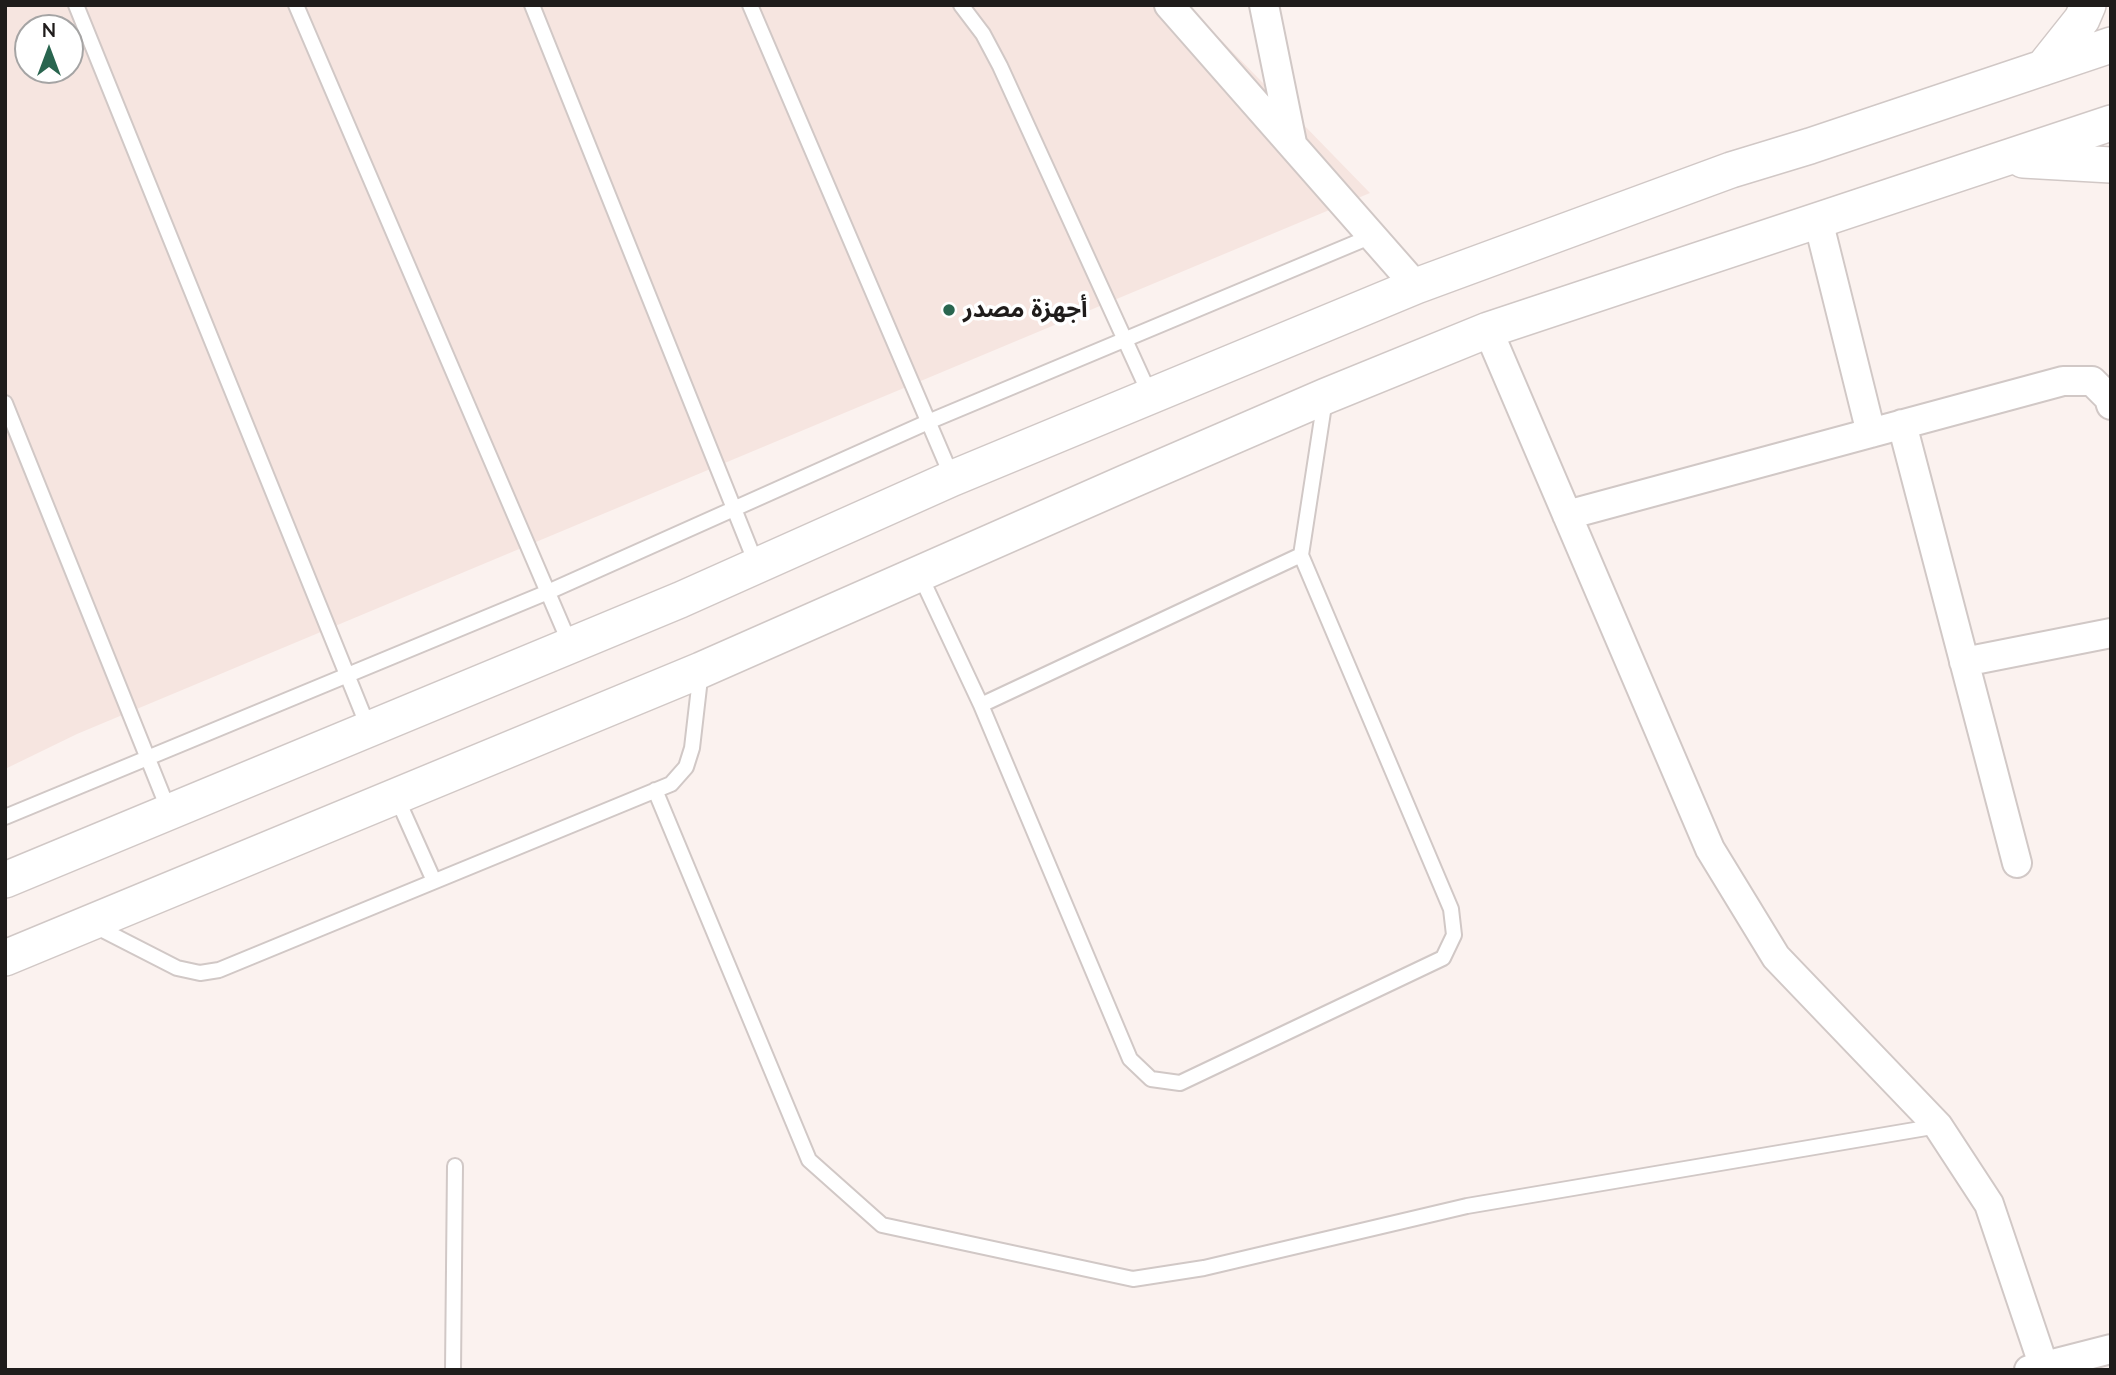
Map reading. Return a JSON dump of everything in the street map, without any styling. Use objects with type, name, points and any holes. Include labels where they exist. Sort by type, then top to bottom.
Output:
[{"type":"street","points":[[1169,5],[1416,286]]},
{"type":"street","points":[[1264,5],[1292,145]]},
{"type":"street","points":[[2043,68],[2082,19],[2088,5]]},
{"type":"street","points":[[5,880],[571,646],[757,567],[953,478],[1416,286],[1731,170],[2111,45]]},
{"type":"street","points":[[5,958],[701,670],[1326,396],[1488,330],[2111,123]]},
{"type":"street","points":[[2002,159],[2111,165]]},
{"type":"street","points":[[1818,220],[1871,433]]},
{"type":"street","points":[[1488,330],[1710,849],[1776,957],[1938,1126],[1989,1204],[2039,1368],[2111,1349]]},
{"type":"street","points":[[1567,515],[2063,381],[2092,381],[2109,398],[2111,405]]},
{"type":"street","points":[[1902,424],[2017,863]]},
{"type":"street","points":[[1964,662],[2111,634]]},
{"type":"lane","points":[[76,5],[369,729]]},
{"type":"lane","points":[[296,5],[571,646]]},
{"type":"lane","points":[[532,5],[757,567]]},
{"type":"lane","points":[[750,5],[953,478]]},
{"type":"lane","points":[[961,5],[983,34],[1000,66],[1151,397]]},
{"type":"lane","points":[[5,817],[548,592],[928,422],[1372,236]]},
{"type":"lane","points":[[919,573],[981,705],[1130,1059],[1151,1079],[1180,1083],[1443,958],[1454,935],[1451,909],[1301,555],[1326,396]]},
{"type":"lane","points":[[5,403],[169,812]]},
{"type":"lane","points":[[981,705],[1301,555]]},
{"type":"lane","points":[[89,923],[177,968],[200,973],[219,970],[671,784],[686,767],[692,748],[701,670]]},
{"type":"lane","points":[[655,790],[809,1160],[882,1225],[1133,1279],[1204,1268],[1467,1206],[1938,1126]]},
{"type":"lane","points":[[396,796],[434,881]]},
{"type":"lane","points":[[453,1370],[455,1166]]},
{"type":"shaded area","points":[[5,5],[1187,5],[1370,193],[77,734],[5,769]]},
{"type":"place","name":"أجهزة مصدر","points":[[949,310]]}]
